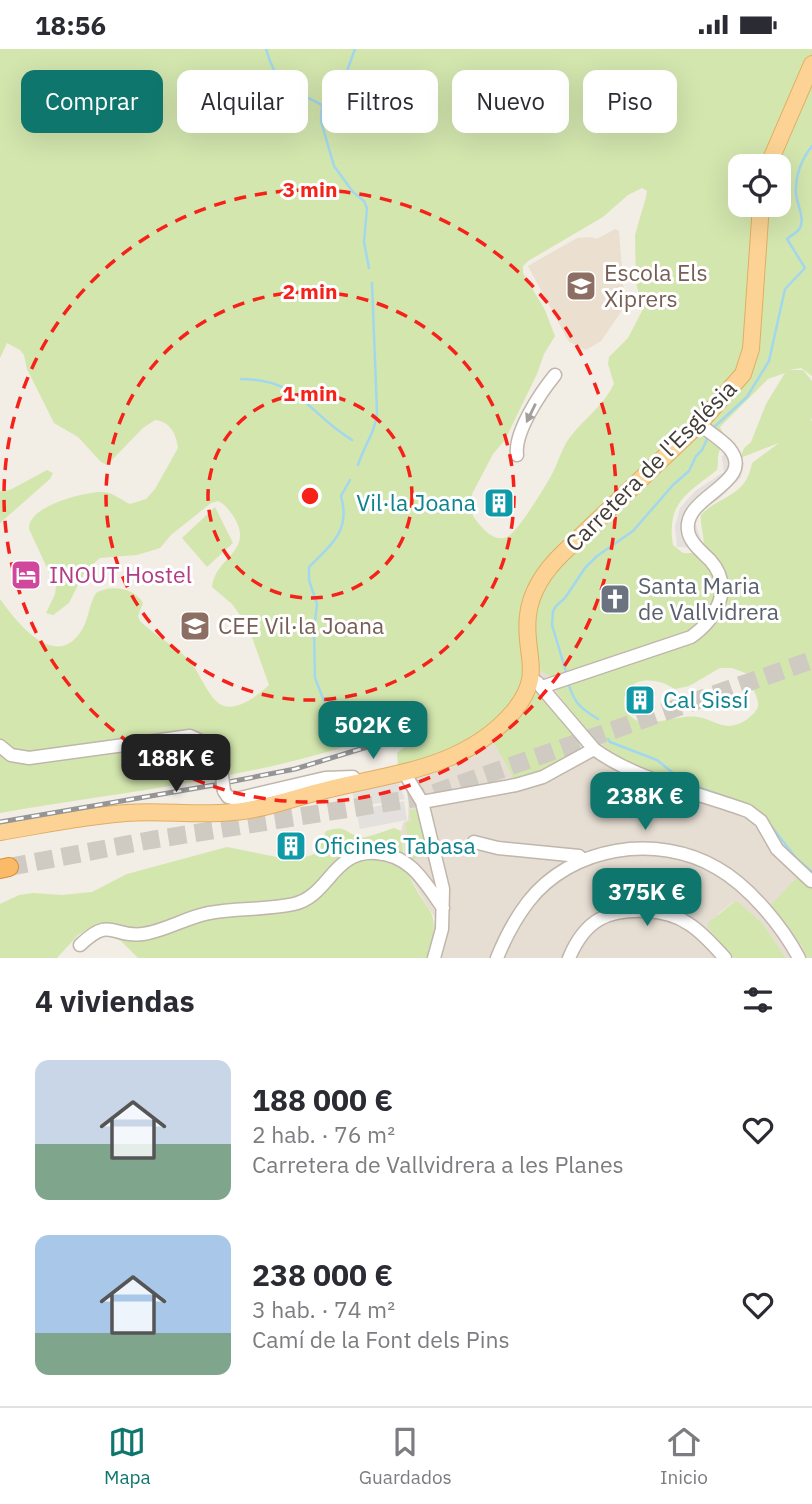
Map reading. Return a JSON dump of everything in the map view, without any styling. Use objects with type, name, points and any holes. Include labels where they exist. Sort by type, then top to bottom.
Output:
[{"type":"main road","points":[[773,154],[812,64]]},
{"type":"main road","name":"Carretera de l'Església","points":[[537,682],[527,618],[532,598],[544,574],[699,424],[739,380],[749,359],[760,217]]},
{"type":"main road","points":[[0,832],[127,813],[239,812],[358,782],[405,774],[447,759],[477,743],[514,711],[537,682]]},
{"type":"street","points":[[517,456],[517,444],[523,428],[541,391],[555,375]]},
{"type":"street","points":[[537,682],[559,680],[691,637],[705,627],[715,614],[722,599],[719,571],[698,548],[688,530],[692,513],[701,501],[729,480],[734,473],[735,464],[731,451],[699,424]]},
{"type":"street","points":[[537,682],[598,752],[627,768],[748,811],[761,821],[777,849],[811,881]]},
{"type":"street","points":[[0,746],[11,755],[29,758],[190,736],[212,750],[221,768],[224,791],[228,797],[236,799],[325,778],[353,777],[358,782]]},
{"type":"street","points":[[422,802],[516,785],[543,777],[576,759],[598,752]]},
{"type":"street","points":[[405,774],[422,802],[443,889],[442,929],[434,958]]},
{"type":"street","points":[[474,842],[498,848],[579,856],[583,860]]},
{"type":"street","points":[[497,958],[507,935],[528,902],[549,881],[583,860],[613,852],[653,848],[674,851],[708,863],[736,881],[788,939],[799,958]]},
{"type":"street","points":[[80,946],[100,930],[141,934],[205,914],[301,902],[316,893],[339,865],[367,853],[387,855],[407,863],[417,871],[443,908]]},
{"type":"street","points":[[569,958],[576,943],[592,926],[607,915],[624,910],[658,912],[682,919],[725,958]]},
{"type":"shaded area","name":"Escola Els Xiprers","points":[[615,229],[619,231],[625,306],[601,341],[586,350],[569,342],[528,266],[577,238],[597,239]]},
{"type":"shaded area","points":[[728,451],[744,463],[741,477],[718,500],[699,511],[695,522],[703,545],[698,548],[677,547],[675,526],[680,508],[695,491],[724,472],[722,456]]},
{"type":"shaded area","points":[[539,670],[549,676],[558,694],[643,769],[757,812],[806,870],[780,922],[802,946],[807,958],[786,958],[763,924],[733,902],[718,914],[709,928],[734,958],[428,958],[435,918],[407,873],[401,831],[403,823],[408,820],[409,796],[398,766],[522,685]]},
{"type":"shaded area","points":[[398,781],[405,799],[355,807],[352,789]]},
{"type":"shaded area","points":[[404,801],[407,820],[360,829],[356,810]]},
{"type":"green space","points":[[0,49],[812,49],[812,376],[801,368],[789,370],[803,370],[812,381],[812,958],[807,958],[802,946],[768,908],[805,869],[757,812],[643,769],[616,756],[583,727],[558,694],[549,676],[539,670],[522,685],[507,708],[488,726],[451,750],[419,764],[398,766],[397,753],[411,738],[410,726],[254,770],[0,813],[0,599],[15,619],[36,638],[58,646],[69,643],[80,633],[96,593],[108,589],[122,589],[134,594],[143,603],[138,616],[140,621],[188,659],[212,697],[222,705],[237,706],[269,685],[248,626],[232,604],[212,587],[220,568],[237,547],[240,538],[234,517],[218,501],[211,503],[171,535],[160,548],[137,555],[100,558],[85,571],[69,603],[53,615],[46,613],[56,587],[29,529],[37,513],[72,497],[96,492],[114,495],[130,504],[146,499],[155,489],[178,448],[169,426],[155,420],[143,428],[107,465],[101,462],[78,437],[54,423],[27,369],[24,355],[7,343],[0,358]],"holes":[[[642,188],[647,191],[635,235],[636,283],[643,309],[628,338],[609,357],[608,364],[614,384],[570,437],[548,482],[512,534],[502,538],[492,536],[473,516],[472,494],[493,454],[505,440],[544,354],[555,336],[545,310],[523,273],[523,266],[603,217],[628,195]],[[785,373],[766,404],[751,442],[744,448],[740,458],[779,443],[752,463],[749,474],[738,490],[701,515],[703,547],[693,553],[683,553],[673,545],[673,518],[676,508],[688,493],[717,470],[719,452],[724,440],[720,427],[768,379]],[[720,668],[732,668],[748,674],[758,701],[753,714],[738,724],[721,725],[703,718],[691,717],[645,722],[636,720],[625,711],[624,700],[632,685],[648,680],[675,689],[689,686]]]},
{"type":"green space","points":[[47,470],[53,473],[50,479],[0,523],[0,491],[10,490]]},
{"type":"green space","points":[[215,507],[233,543],[207,567],[182,538]]},
{"type":"green space","points":[[535,689],[581,745],[571,761],[515,781],[492,739]]},
{"type":"green space","points":[[419,809],[430,856],[412,859],[405,823],[411,822],[409,810]]},
{"type":"green space","points":[[394,828],[401,831],[407,871],[433,920],[434,929],[428,958],[138,958],[121,941],[91,927],[78,935],[57,958],[0,958],[0,904],[19,895],[92,892],[127,874],[227,847],[292,860],[318,851],[326,831],[342,829],[363,837]]},
{"type":"green space","points":[[734,902],[738,902],[763,924],[786,958],[734,958],[708,928],[708,923]]},
{"type":"waterway","points":[[266,49],[280,79],[293,90],[322,105],[321,121],[334,166],[367,208],[364,242],[369,268]]},
{"type":"waterway","points":[[347,70],[355,49]]},
{"type":"waterway","points":[[712,429],[747,397],[769,361],[785,289],[805,268],[787,239],[800,228],[797,181],[802,163],[812,146]]},
{"type":"waterway","points":[[358,465],[377,412],[372,283]]},
{"type":"waterway","points":[[241,379],[278,385],[291,392],[352,440]]},
{"type":"waterway","points":[[567,675],[552,625],[553,611],[585,568],[597,556],[633,531],[673,485],[689,471],[708,437]]},
{"type":"waterway","points":[[324,701],[315,678],[314,630],[317,604],[309,580],[309,567],[331,544],[341,528],[341,496],[350,480]]},
{"type":"waterway","points":[[568,682],[578,704],[598,719]]},
{"type":"waterway","points":[[608,739],[657,760],[684,782],[734,800]]},
{"type":"waterway","points":[[768,822],[796,858],[812,872]]},
{"type":"tunnel","points":[[9,867],[151,840],[423,797],[812,660]]},
{"type":"railway","points":[[229,782],[295,769],[377,744]]},
{"type":"railway","points":[[0,822],[220,784]]},
{"type":"place","name":"Escola Els Xiprers","points":[[581,286]]},
{"type":"place","name":"Vil·la Joana","points":[[499,503]]},
{"type":"place","name":"INOUT Hostel","points":[[26,575]]},
{"type":"place","name":"Santa Maria de Vallvidrera","points":[[615,599]]},
{"type":"place","name":"CEE Vil·la Joana","points":[[195,626]]},
{"type":"place","name":"Cal Sissí","points":[[640,700]]},
{"type":"place","name":"Oficines Tabasa","points":[[291,846]]}]
